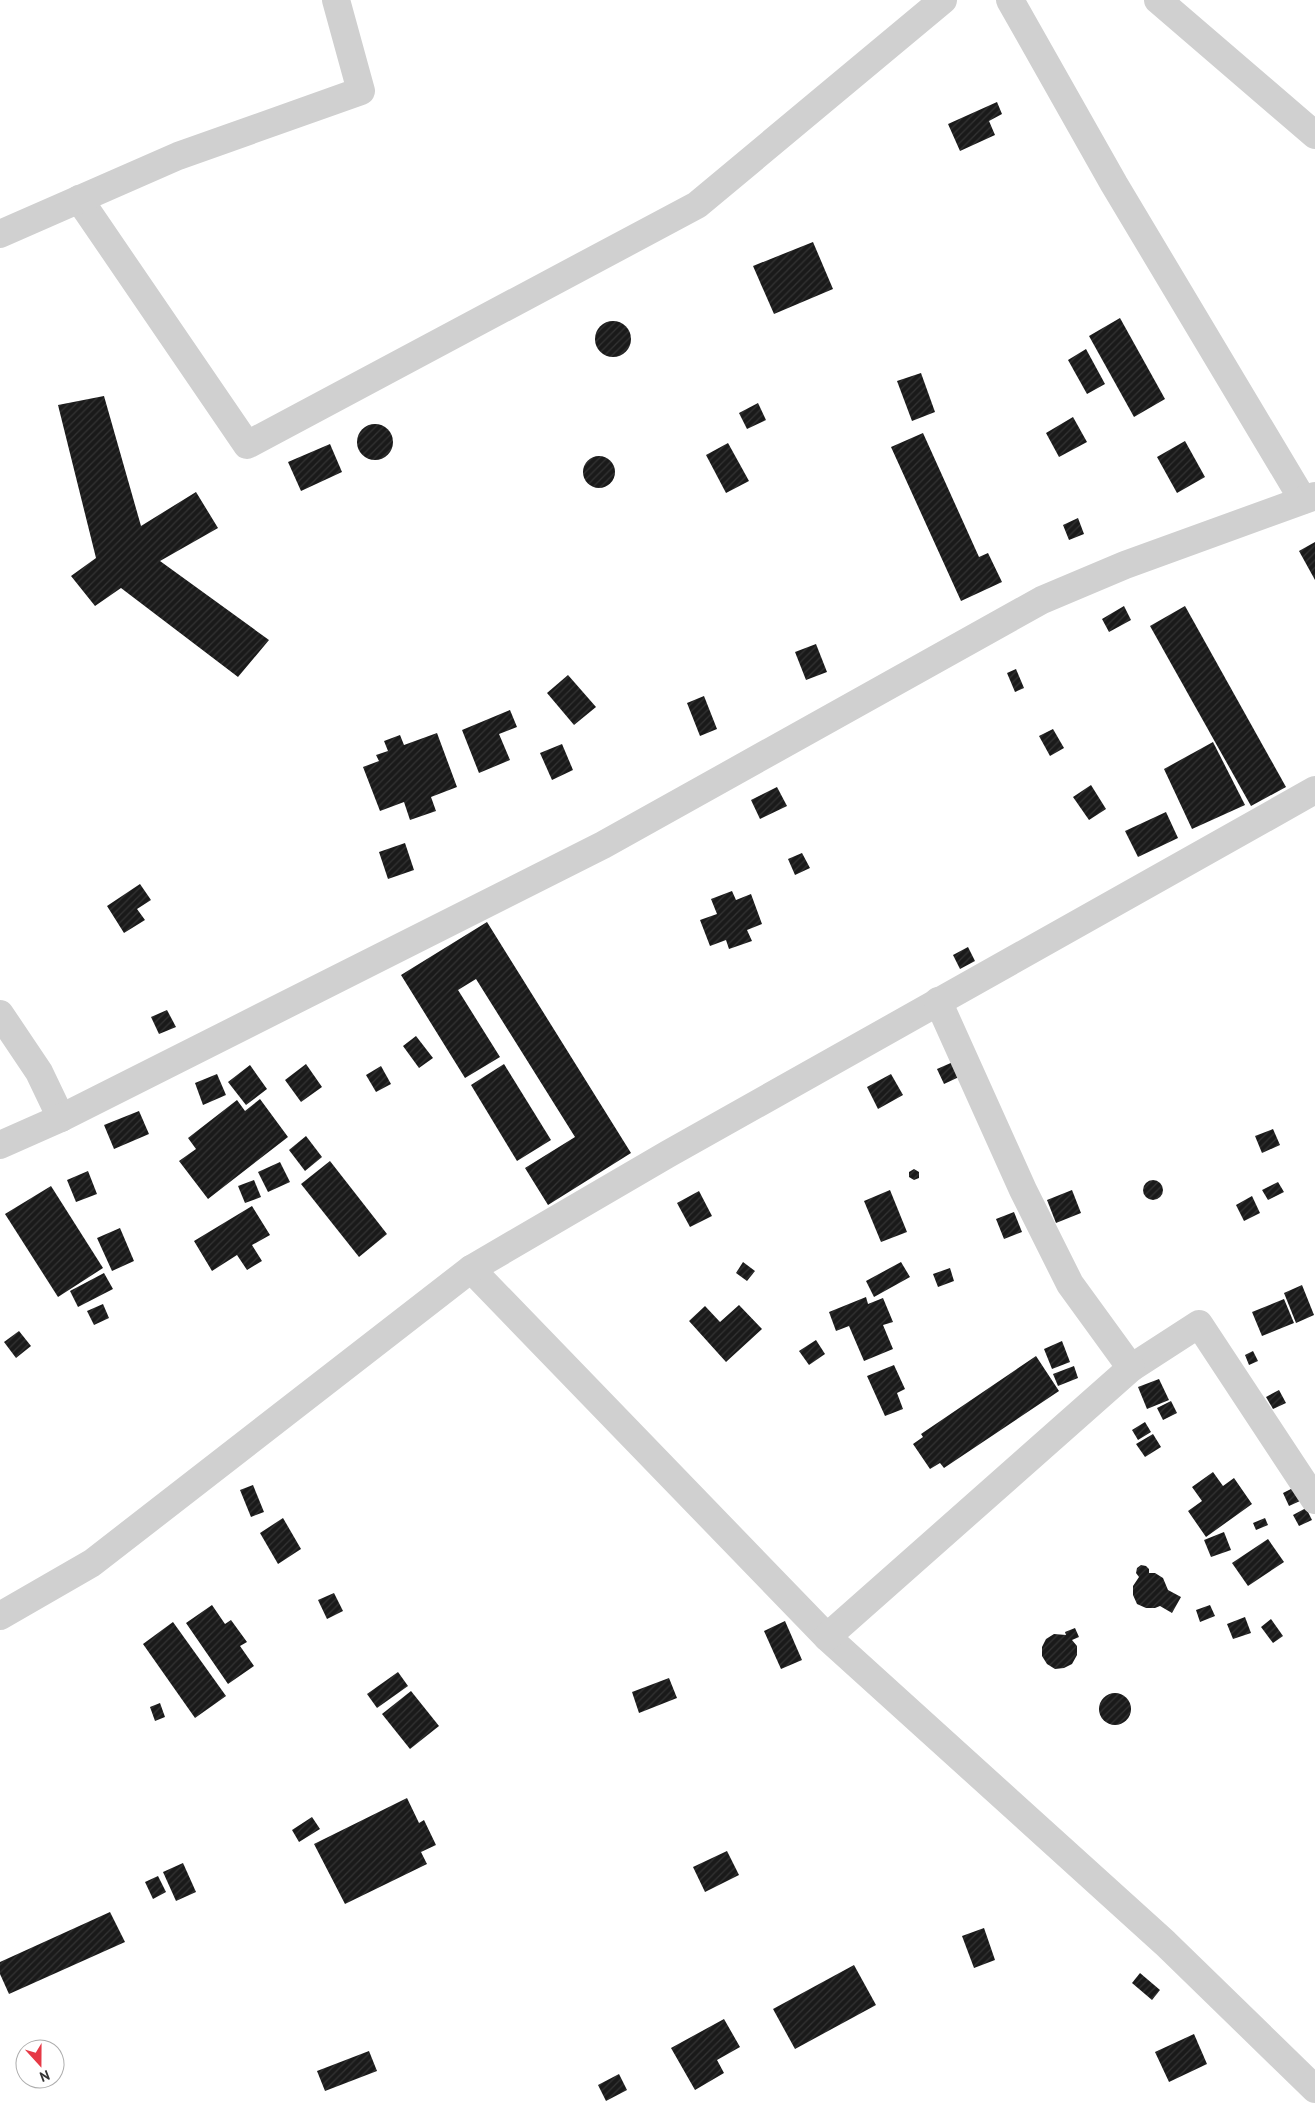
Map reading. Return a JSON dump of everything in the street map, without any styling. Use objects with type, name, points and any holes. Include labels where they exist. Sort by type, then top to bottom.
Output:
[{"type":"street","points":[[0,234],[178,156],[361,91],[336,0]]},
{"type":"street","points":[[79,199],[247,445],[698,205],[943,0]]},
{"type":"street","points":[[0,1145],[61,1118],[602,845],[1042,600],[1124,565],[1309,498],[1114,184],[1010,0]]},
{"type":"street","points":[[1158,0],[1315,135]]},
{"type":"street","points":[[0,1616],[92,1563],[470,1269],[668,1154],[1315,790]]},
{"type":"street","points":[[938,1001],[1023,1190],[1070,1284],[1131,1368]]},
{"type":"street","points":[[0,1014],[39,1072],[61,1118]]},
{"type":"street","points":[[470,1269],[827,1637],[1165,1943],[1315,2089]]},
{"type":"street","points":[[827,1637],[1131,1368],[1199,1324],[1315,1500]]},
{"type":"building","points":[[997,102],[1002,114],[989,121],[995,135],[960,151],[948,124]]},
{"type":"building","points":[[813,242],[833,289],[774,314],[753,266]]},
{"type":"building","points":[[1120,318],[1165,399],[1134,417],[1089,336]]},
{"type":"building","points":[[613,321],[625,327],[631,339],[625,351],[613,357],[601,351],[595,339],[601,327]]},
{"type":"building","points":[[1086,349],[1105,384],[1087,394],[1068,360]]},
{"type":"building","points":[[921,373],[935,412],[912,421],[897,381]]},
{"type":"building","points":[[104,396],[141,526],[196,492],[218,528],[160,561],[269,640],[238,677],[121,588],[95,606],[71,576],[96,558],[58,405]]},
{"type":"building","points":[[758,403],[766,420],[747,429],[739,413]]},
{"type":"building","points":[[1073,417],[1087,442],[1059,457],[1046,433]]},
{"type":"building","points":[[375,424],[387,430],[393,442],[387,454],[375,460],[363,454],[357,442],[363,430]]},
{"type":"building","points":[[923,433],[979,557],[988,553],[1002,582],[961,601],[891,447]]},
{"type":"building","points":[[1185,441],[1205,477],[1177,493],[1157,457]]},
{"type":"building","points":[[728,443],[749,481],[726,493],[706,455]]},
{"type":"building","points":[[330,444],[342,472],[301,491],[288,462]]},
{"type":"building","points":[[599,456],[605,457],[610,461],[614,466],[614,478],[610,483],[605,487],[599,488],[593,487],[588,483],[584,478],[583,472],[584,466],[588,461],[593,457]]},
{"type":"building","points":[[1078,518],[1084,534],[1069,540],[1063,525]]},
{"type":"building","points":[[1315,542],[1315,580],[1299,551]]},
{"type":"building","points":[[1124,606],[1131,620],[1109,632],[1102,619]]},
{"type":"building","points":[[1185,606],[1286,787],[1251,806],[1150,626]]},
{"type":"building","points":[[816,644],[827,672],[806,680],[795,652]]},
{"type":"building","points":[[1016,669],[1024,688],[1015,692],[1007,673]]},
{"type":"building","points":[[568,675],[596,707],[574,725],[547,693]]},
{"type":"building","points":[[704,696],[717,729],[700,736],[687,703]]},
{"type":"building","points":[[510,710],[517,727],[499,734],[510,760],[479,773],[462,730]]},
{"type":"building","points":[[1053,729],[1064,748],[1050,756],[1039,736]]},
{"type":"building","points":[[437,733],[457,787],[431,797],[436,811],[410,820],[404,802],[380,811],[363,767],[379,761],[376,755],[388,751],[384,741],[400,735],[404,745]]},
{"type":"building","points":[[1213,742],[1245,805],[1192,829],[1164,769]]},
{"type":"building","points":[[562,744],[573,770],[552,780],[540,753]]},
{"type":"building","points":[[1091,785],[1106,809],[1089,820],[1073,797]]},
{"type":"building","points":[[777,787],[787,806],[760,819],[751,800]]},
{"type":"building","points":[[1166,812],[1178,838],[1138,857],[1125,831]]},
{"type":"building","points":[[405,843],[414,870],[388,879],[379,852]]},
{"type":"building","points":[[802,853],[810,868],[795,875],[788,859]]},
{"type":"building","points":[[140,884],[151,900],[137,909],[145,920],[124,933],[107,906]]},
{"type":"building","points":[[732,891],[736,900],[751,894],[762,924],[747,930],[752,941],[729,949],[726,940],[710,946],[700,920],[717,914],[711,899]]},
{"type":"building","points":[[487,922],[631,1153],[548,1205],[525,1168],[575,1137],[476,979],[458,990],[500,1057],[465,1078],[401,975]]},
{"type":"building","points":[[968,947],[975,961],[960,969],[953,955]]},
{"type":"building","points":[[167,1010],[176,1027],[159,1034],[151,1017]]},
{"type":"building","points":[[416,1036],[433,1058],[419,1068],[403,1046]]},
{"type":"building","points":[[953,1062],[959,1077],[944,1084],[937,1069]]},
{"type":"building","points":[[306,1064],[322,1087],[301,1102],[285,1080]]},
{"type":"building","points":[[504,1064],[551,1140],[517,1161],[471,1085]]},
{"type":"building","points":[[250,1065],[267,1089],[246,1105],[228,1082]]},
{"type":"building","points":[[381,1066],[391,1084],[376,1092],[366,1075]]},
{"type":"building","points":[[217,1074],[226,1095],[203,1105],[195,1083]]},
{"type":"building","points":[[891,1074],[903,1095],[878,1109],[867,1087]]},
{"type":"building","points":[[260,1099],[288,1137],[208,1199],[179,1161],[196,1149],[188,1138],[237,1100],[245,1111]]},
{"type":"building","points":[[139,1111],[149,1134],[114,1149],[104,1125]]},
{"type":"building","points":[[1273,1129],[1280,1145],[1262,1153],[1255,1136]]},
{"type":"building","points":[[306,1136],[322,1157],[305,1171],[289,1150]]},
{"type":"building","points":[[330,1161],[387,1234],[359,1257],[301,1184]]},
{"type":"building","points":[[280,1162],[290,1182],[268,1192],[258,1172]]},
{"type":"building","points":[[914,1169],[919,1172],[919,1178],[914,1180],[909,1177],[909,1172]]},
{"type":"building","points":[[88,1171],[97,1194],[76,1202],[67,1180]]},
{"type":"building","points":[[254,1180],[261,1197],[245,1203],[238,1186]]},
{"type":"building","points":[[1153,1180],[1160,1183],[1163,1190],[1160,1197],[1153,1200],[1146,1197],[1143,1190],[1146,1183]]},
{"type":"building","points":[[1278,1182],[1284,1192],[1268,1200],[1262,1190]]},
{"type":"building","points":[[51,1186],[103,1268],[58,1297],[5,1214]]},
{"type":"building","points":[[890,1190],[907,1232],[881,1242],[864,1201]]},
{"type":"building","points":[[1072,1190],[1081,1213],[1056,1223],[1047,1200]]},
{"type":"building","points":[[699,1191],[712,1216],[690,1227],[677,1203]]},
{"type":"building","points":[[1252,1196],[1260,1213],[1244,1221],[1236,1205]]},
{"type":"building","points":[[252,1206],[270,1235],[252,1245],[262,1261],[247,1270],[237,1255],[212,1271],[194,1241]]},
{"type":"building","points":[[1014,1212],[1022,1232],[1004,1239],[996,1219]]},
{"type":"building","points":[[120,1228],[134,1261],[112,1271],[97,1238]]},
{"type":"building","points":[[743,1262],[755,1271],[747,1281],[736,1273]]},
{"type":"building","points":[[901,1262],[910,1277],[874,1297],[866,1281]]},
{"type":"building","points":[[950,1268],[954,1281],[938,1287],[933,1274]]},
{"type":"building","points":[[104,1273],[113,1289],[78,1307],[70,1291]]},
{"type":"building","points":[[1302,1285],[1314,1315],[1296,1323],[1284,1293]]},
{"type":"building","points":[[866,1297],[868,1304],[883,1298],[893,1322],[883,1325],[893,1349],[864,1361],[849,1326],[836,1331],[829,1312]]},
{"type":"building","points":[[1284,1299],[1294,1323],[1262,1336],[1252,1312]]},
{"type":"building","points":[[103,1304],[109,1318],[94,1325],[87,1311]]},
{"type":"building","points":[[739,1305],[762,1329],[726,1362],[689,1321],[705,1306],[720,1322]]},
{"type":"building","points":[[19,1331],[31,1346],[16,1358],[4,1342]]},
{"type":"building","points":[[816,1340],[825,1354],[809,1365],[799,1351]]},
{"type":"building","points":[[1062,1341],[1070,1362],[1052,1369],[1044,1349]]},
{"type":"building","points":[[1253,1351],[1258,1361],[1249,1365],[1245,1355]]},
{"type":"building","points":[[1036,1356],[1059,1391],[944,1468],[940,1463],[930,1469],[913,1444],[923,1437],[921,1434]]},
{"type":"building","points":[[894,1365],[905,1389],[897,1393],[903,1409],[885,1416],[867,1376]]},
{"type":"building","points":[[1074,1366],[1078,1378],[1058,1386],[1053,1374]]},
{"type":"building","points":[[1159,1379],[1169,1400],[1147,1409],[1138,1387]]},
{"type":"building","points":[[1279,1390],[1286,1403],[1273,1409],[1266,1397]]},
{"type":"building","points":[[1171,1401],[1177,1413],[1163,1420],[1157,1408]]},
{"type":"building","points":[[1145,1422],[1151,1432],[1138,1440],[1132,1430]]},
{"type":"building","points":[[1153,1434],[1161,1447],[1145,1457],[1136,1444]]},
{"type":"building","points":[[1213,1472],[1223,1486],[1234,1478],[1252,1504],[1206,1537],[1188,1511],[1202,1501],[1192,1487]]},
{"type":"building","points":[[253,1485],[264,1512],[251,1517],[240,1490]]},
{"type":"building","points":[[1293,1488],[1300,1501],[1289,1506],[1283,1493]]},
{"type":"building","points":[[1306,1508],[1312,1520],[1299,1526],[1293,1515]]},
{"type":"building","points":[[283,1518],[301,1549],[278,1564],[260,1533]]},
{"type":"building","points":[[1265,1518],[1268,1525],[1256,1530],[1253,1523]]},
{"type":"building","points":[[1224,1532],[1231,1550],[1211,1557],[1204,1540]]},
{"type":"building","points":[[1268,1539],[1284,1562],[1248,1586],[1232,1563]]},
{"type":"building","points":[[1141,1565],[1149,1569],[1149,1573],[1155,1573],[1163,1578],[1168,1590],[1181,1597],[1172,1613],[1160,1606],[1146,1608],[1137,1604],[1133,1595],[1133,1586],[1139,1577],[1136,1573],[1137,1568]]},
{"type":"building","points":[[334,1593],[343,1611],[327,1619],[318,1600]]},
{"type":"building","points":[[212,1605],[225,1624],[231,1620],[247,1642],[240,1646],[254,1666],[228,1684],[186,1623]]},
{"type":"building","points":[[1210,1605],[1215,1616],[1200,1622],[1196,1610]]},
{"type":"building","points":[[1245,1617],[1251,1633],[1233,1639],[1227,1624]]},
{"type":"building","points":[[1271,1619],[1283,1636],[1273,1643],[1261,1627]]},
{"type":"building","points":[[785,1621],[802,1660],[781,1669],[764,1631]]},
{"type":"building","points":[[173,1622],[226,1696],[195,1718],[143,1644]]},
{"type":"building","points":[[1075,1628],[1079,1637],[1072,1640],[1077,1646],[1077,1655],[1072,1664],[1064,1668],[1055,1669],[1047,1664],[1042,1656],[1042,1647],[1046,1639],[1054,1634],[1066,1635],[1065,1632]]},
{"type":"building","points":[[398,1672],[408,1686],[377,1708],[367,1694]]},
{"type":"building","points":[[669,1678],[677,1698],[639,1713],[632,1692]]},
{"type":"building","points":[[411,1691],[439,1726],[410,1749],[382,1714]]},
{"type":"building","points":[[1115,1693],[1126,1698],[1131,1709],[1126,1720],[1115,1725],[1104,1720],[1099,1709],[1104,1698]]},
{"type":"building","points":[[160,1703],[165,1717],[155,1721],[150,1707]]},
{"type":"building","points":[[407,1798],[419,1823],[424,1820],[436,1845],[421,1852],[427,1864],[345,1904],[314,1844]]},
{"type":"building","points":[[312,1817],[320,1829],[299,1842],[292,1830]]},
{"type":"building","points":[[727,1851],[739,1875],[705,1892],[693,1867]]},
{"type":"building","points":[[183,1863],[196,1892],[176,1901],[163,1872]]},
{"type":"building","points":[[158,1876],[166,1892],[153,1899],[145,1882]]},
{"type":"building","points":[[110,1912],[125,1942],[9,1994],[0,1974],[0,1962]]},
{"type":"building","points":[[984,1928],[995,1960],[974,1968],[962,1936]]},
{"type":"building","points":[[854,1965],[876,2005],[795,2049],[773,2009]]},
{"type":"building","points":[[1140,1973],[1160,1990],[1152,2000],[1132,1983]]},
{"type":"building","points":[[724,2019],[740,2047],[717,2060],[724,2073],[695,2090],[671,2048]]},
{"type":"building","points":[[1194,2034],[1207,2064],[1169,2082],[1155,2052]]},
{"type":"building","points":[[369,2051],[377,2071],[325,2091],[317,2071]]},
{"type":"building","points":[[619,2074],[627,2090],[606,2101],[598,2085]]}]
